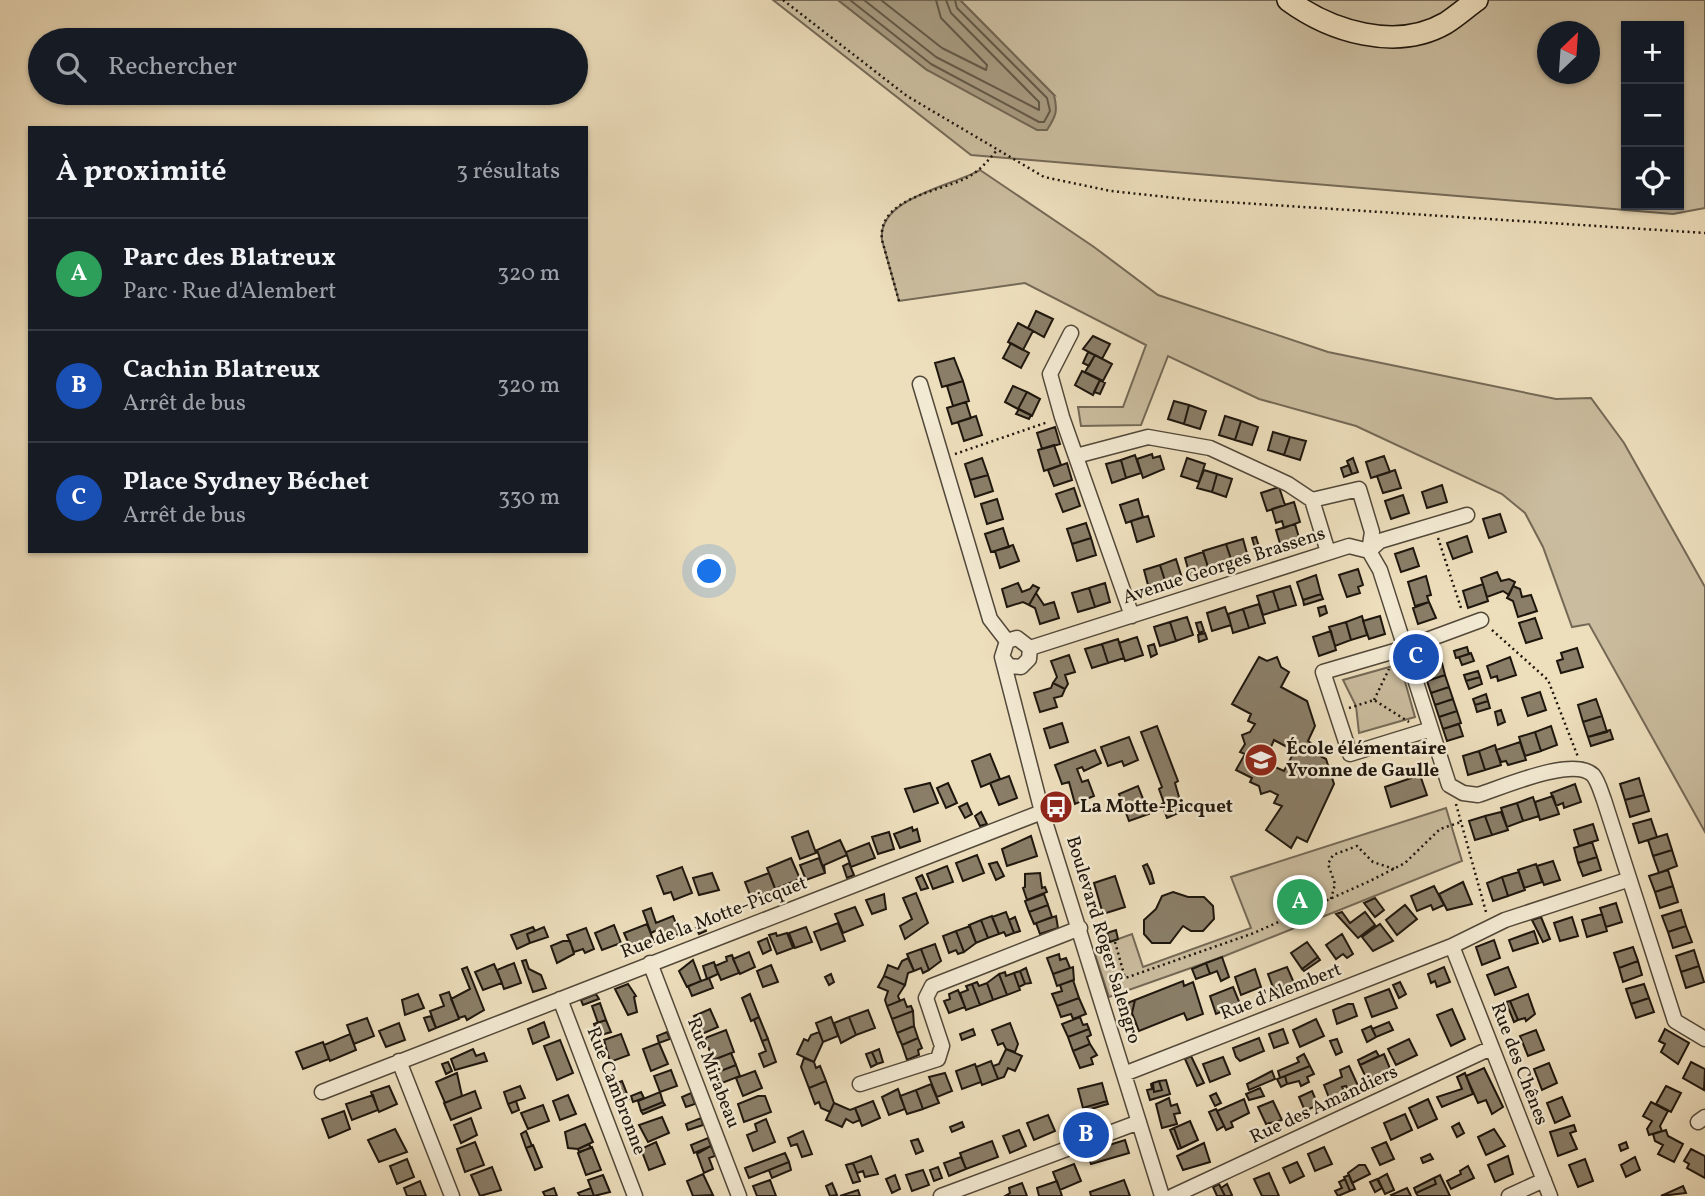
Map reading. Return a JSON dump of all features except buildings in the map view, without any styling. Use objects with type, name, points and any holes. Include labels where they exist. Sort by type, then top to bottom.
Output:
[{"type":"highway","points":[[1288,0],[1347,32],[1374,37],[1414,33],[1444,24],[1476,0]]},
{"type":"street","points":[[1071,333],[1050,374],[1062,417],[1132,616]]},
{"type":"street","points":[[920,384],[990,619],[1007,641]]},
{"type":"street","points":[[1076,456],[1148,438],[1210,448],[1288,484],[1312,500],[1328,552]]},
{"type":"street","points":[[1312,500],[1359,489],[1371,532],[1369,551],[1380,570],[1401,649],[1427,730],[1449,785],[1463,793],[1478,795],[1568,767],[1583,770],[1593,776],[1600,788],[1627,880],[1675,1021],[1705,1039]]},
{"type":"street","points":[[1369,551],[1380,541],[1467,515]]},
{"type":"street","name":"Avenue Georges Brassens","points":[[1030,648],[1328,552],[1349,546],[1369,551]]},
{"type":"street","points":[[1427,730],[1350,754],[1324,672],[1401,649],[1481,620]]},
{"type":"street","points":[[1007,641],[1023,639],[1030,648],[1026,664],[1011,695]]},
{"type":"street","points":[[1007,641],[1002,657],[1009,666],[1026,664]]},
{"type":"street","name":"Boulevard Roger Salengro","points":[[1002,657],[1042,812],[1162,1196]]},
{"type":"street","name":"Rue de la Motte-Picquet","points":[[321,1092],[1042,812]]},
{"type":"street","name":"Rue d'Alembert","points":[[1124,1074],[1452,946],[1505,920],[1627,880]]},
{"type":"street","points":[[860,1084],[938,1059],[943,1046],[926,998],[932,986],[1080,928]]},
{"type":"street","name":"Rue des Chênes","points":[[1452,946],[1550,1196]]},
{"type":"street","name":"Rue Mirabeau","points":[[650,963],[739,1196]]},
{"type":"street","name":"Rue Cambronne","points":[[560,999],[635,1196]]},
{"type":"street","name":"Rue des Amandiers","points":[[1172,1196],[1491,1048]]},
{"type":"street","points":[[399,1061],[452,1196]]},
{"type":"street","points":[[941,1196],[967,1192],[1139,1122]]},
{"type":"street","points":[[1509,1196],[1544,1180]]},
{"type":"path","points":[[783,0],[906,96],[1044,177],[1111,191],[1705,233]]},
{"type":"path","points":[[899,301],[882,240],[881,230],[885,220],[923,192],[963,180],[981,170],[997,150]]},
{"type":"path","points":[[942,459],[1062,417]]},
{"type":"path","points":[[1433,525],[1466,624]]},
{"type":"path","points":[[1481,620],[1548,680],[1583,770]]},
{"type":"path","points":[[1374,701],[1401,649]]},
{"type":"path","points":[[1336,712],[1374,701],[1427,730]]},
{"type":"path","points":[[1449,785],[1491,929]]},
{"type":"path","points":[[1098,987],[1254,933],[1331,899],[1405,863],[1440,829],[1461,822]]},
{"type":"path","points":[[1331,899],[1335,884],[1328,864],[1333,855],[1357,846],[1373,862],[1394,869]]},
{"type":"path","points":[[1115,942],[1125,978]]},
{"type":"shaded area","points":[[773,0],[838,0],[927,70],[1054,95],[960,0],[1705,0],[1705,208],[1673,214],[1625,210],[1684,210],[1684,21],[1621,21],[1621,210],[971,155]]},
{"type":"shaded area","points":[[980,170],[1094,247],[1158,295],[1328,352],[1556,399],[1591,398],[1624,443],[1705,587],[1705,832],[1589,624],[1572,627],[1543,547],[1525,513],[1502,494],[1356,426],[1259,399],[1168,356],[1141,425],[1081,426],[1078,407],[1123,407],[1146,345],[1025,283],[899,301],[882,240],[884,226],[891,214],[919,195]]},
{"type":"shaded area","points":[[1400,664],[1415,717],[1359,733],[1356,706],[1343,680]]},
{"type":"shaded area","points":[[1446,808],[1462,861],[1222,957],[1109,997],[1093,948],[1132,934],[1143,967],[1251,928],[1231,877]]},
{"type":"water","points":[[838,0],[960,0],[1054,95],[1056,109],[1047,130],[1037,130],[927,70]]},
{"type":"place","name":"Place Sydney Béchet","points":[[1416,657]]},
{"type":"place","name":"École élémentaire Yvonne de Gaulle","points":[[1261,760]]},
{"type":"place","name":"La Motte-Picquet","points":[[1056,807]]},
{"type":"place","name":"Parc des Blatreux","points":[[1300,902]]},
{"type":"place","name":"Cachin Blatreux","points":[[1086,1135]]}]
